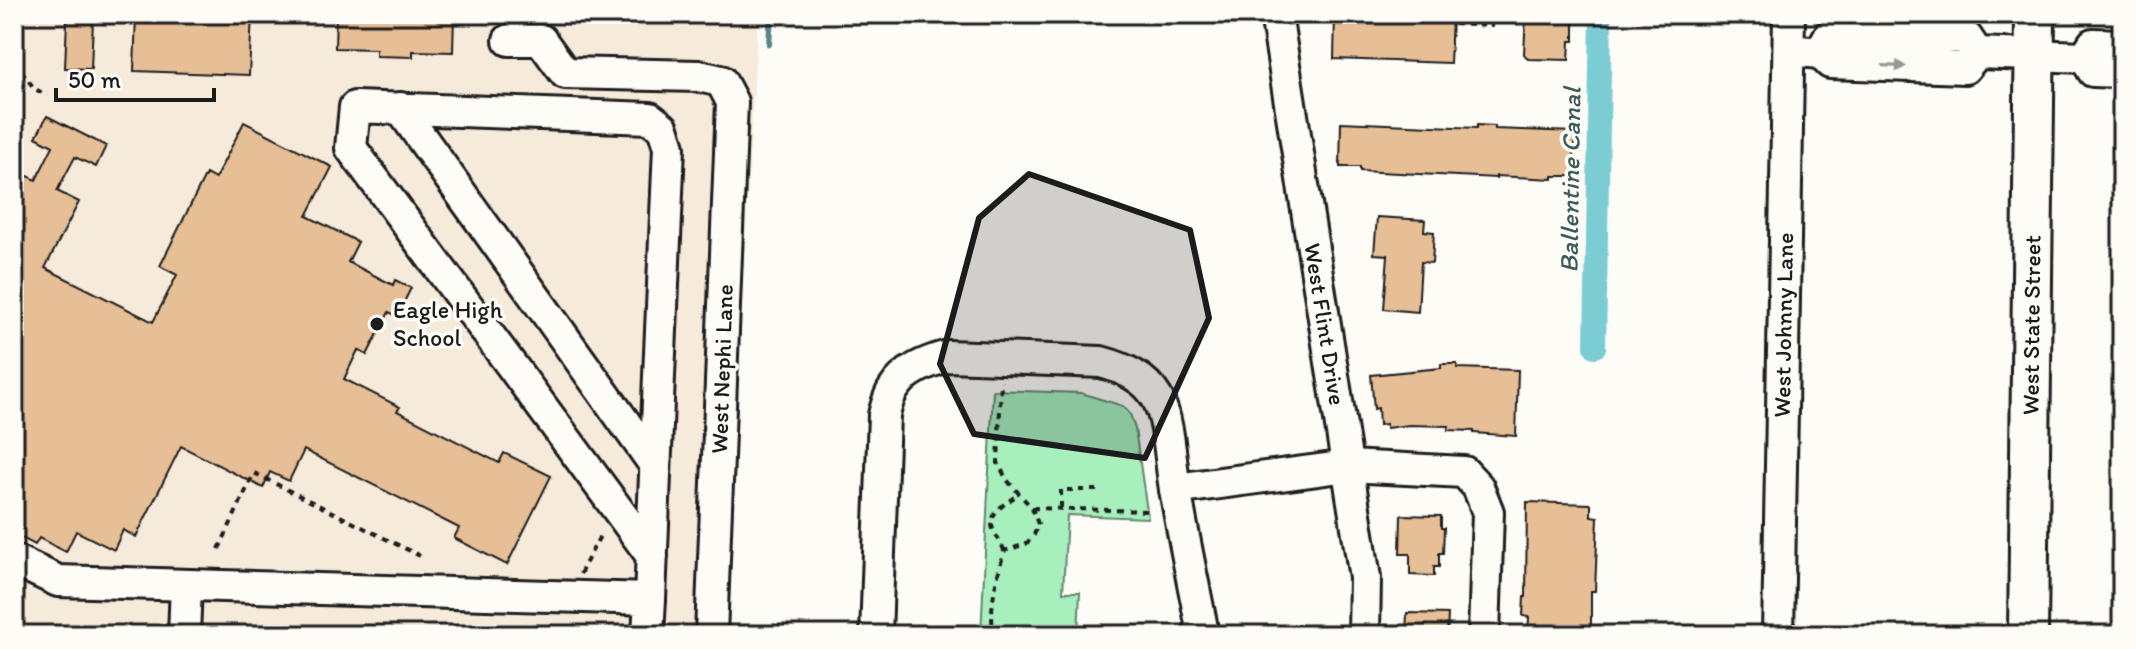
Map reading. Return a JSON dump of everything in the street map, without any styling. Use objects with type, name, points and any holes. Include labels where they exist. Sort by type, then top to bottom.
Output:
[{"type":"main road","name":"West State Street","points":[[2028,635],[2035,14]]},
{"type":"street","name":"West Flint Drive","points":[[1276,14],[1365,578],[1364,635]]},
{"type":"street","name":"West Johnny Lane","points":[[1778,635],[1789,14]]},
{"type":"street","points":[[1789,50],[1820,53],[1829,36],[1840,35],[1953,37],[1967,38],[1977,53],[2085,57]]},
{"type":"street","name":"West Nephi Lane","points":[[509,40],[541,40],[565,73],[699,76],[721,81],[732,102],[711,635]]},
{"type":"street","points":[[2085,57],[2093,44],[2122,45]]},
{"type":"street","points":[[2085,57],[2093,71],[2122,72]]},
{"type":"street","points":[[648,635],[652,556],[669,147],[663,128],[650,118],[355,107],[351,148],[652,556]]},
{"type":"street","points":[[400,108],[655,465]]},
{"type":"street","points":[[876,635],[884,415],[892,391],[907,374],[926,362],[948,356],[1101,362],[1143,380],[1157,398],[1165,419],[1201,635]]},
{"type":"street","points":[[1175,489],[1348,466],[1464,472],[1478,487],[1488,512],[1484,635]]},
{"type":"street","points":[[14,560],[58,581],[650,599]]},
{"type":"street","points":[[184,635],[186,585]]},
{"type":"path","points":[[1454,24],[1493,26]]},
{"type":"path","points":[[14,62],[34,88],[47,96]]},
{"type":"path","points":[[1001,378],[998,463],[1007,480],[1032,508],[1038,524],[1026,544],[1004,551]]},
{"type":"path","points":[[219,549],[254,473],[420,556]]},
{"type":"path","points":[[1061,509],[1061,490],[1097,490]]},
{"type":"path","points":[[994,635],[992,601],[1004,551],[992,525],[993,517],[996,510],[1019,494]]},
{"type":"path","points":[[1032,508],[1150,511]]},
{"type":"path","points":[[577,579],[603,530]]},
{"type":"highlighted area","points":[[1029,174],[1190,230],[1209,318],[1145,458],[974,434],[940,364],[979,218]]},
{"type":"shaded area","name":"Eagle High School","points":[[14,14],[758,14],[722,635],[14,635]]},
{"type":"green space","points":[[993,390],[1081,393],[1123,406],[1130,414],[1148,518],[1067,515],[1063,592],[1080,592],[1078,635],[981,635]]},
{"type":"building","points":[[136,14],[252,14],[249,75],[134,71]]},
{"type":"building","points":[[336,14],[454,14],[453,52],[413,51],[413,57],[376,56],[376,49],[335,48]]},
{"type":"building","points":[[1335,14],[1452,16],[1450,63],[1334,59]]},
{"type":"building","points":[[1526,14],[1570,14],[1570,22],[1574,23],[1574,41],[1570,41],[1569,60],[1528,59],[1524,54]]},
{"type":"building","points":[[67,19],[93,20],[91,69],[65,68]]},
{"type":"building","points":[[47,116],[106,146],[96,167],[75,157],[57,191],[79,202],[45,268],[153,322],[177,275],[160,266],[206,174],[215,179],[244,122],[332,167],[307,216],[358,242],[348,262],[393,285],[395,280],[411,288],[397,316],[389,312],[367,355],[358,350],[344,379],[400,407],[397,411],[499,463],[504,453],[551,476],[507,565],[454,538],[459,528],[304,450],[289,481],[270,472],[263,488],[181,446],[136,537],[123,530],[114,550],[76,531],[66,552],[39,538],[35,545],[14,534],[14,169],[36,180],[53,146],[36,137]]},
{"type":"building","points":[[1341,122],[1477,128],[1477,125],[1495,126],[1495,129],[1575,132],[1573,176],[1553,176],[1553,179],[1496,178],[1360,171],[1360,167],[1340,167]]},
{"type":"building","points":[[1377,217],[1425,220],[1424,231],[1434,232],[1432,263],[1421,262],[1418,312],[1384,309],[1388,255],[1374,254]]},
{"type":"building","points":[[1441,364],[1457,364],[1457,368],[1518,370],[1516,436],[1448,430],[1449,426],[1386,428],[1386,424],[1379,425],[1378,408],[1374,409],[1371,375],[1441,368]]},
{"type":"building","points":[[1527,502],[1591,504],[1591,516],[1598,517],[1595,591],[1591,591],[1591,628],[1586,627],[1586,635],[1528,635],[1529,617],[1523,616]]},
{"type":"building","points":[[1401,515],[1441,516],[1443,553],[1439,553],[1439,567],[1434,567],[1434,576],[1410,575],[1410,554],[1400,554]]},
{"type":"building","points":[[1407,613],[1448,614],[1447,635],[1406,635]]},
{"type":"waterway","points":[[769,44],[771,14]]},
{"type":"waterway","name":"Ballentine Canal","points":[[1595,347],[1601,14]]},
{"type":"place","name":"Eagle High School","points":[[377,324]]}]
